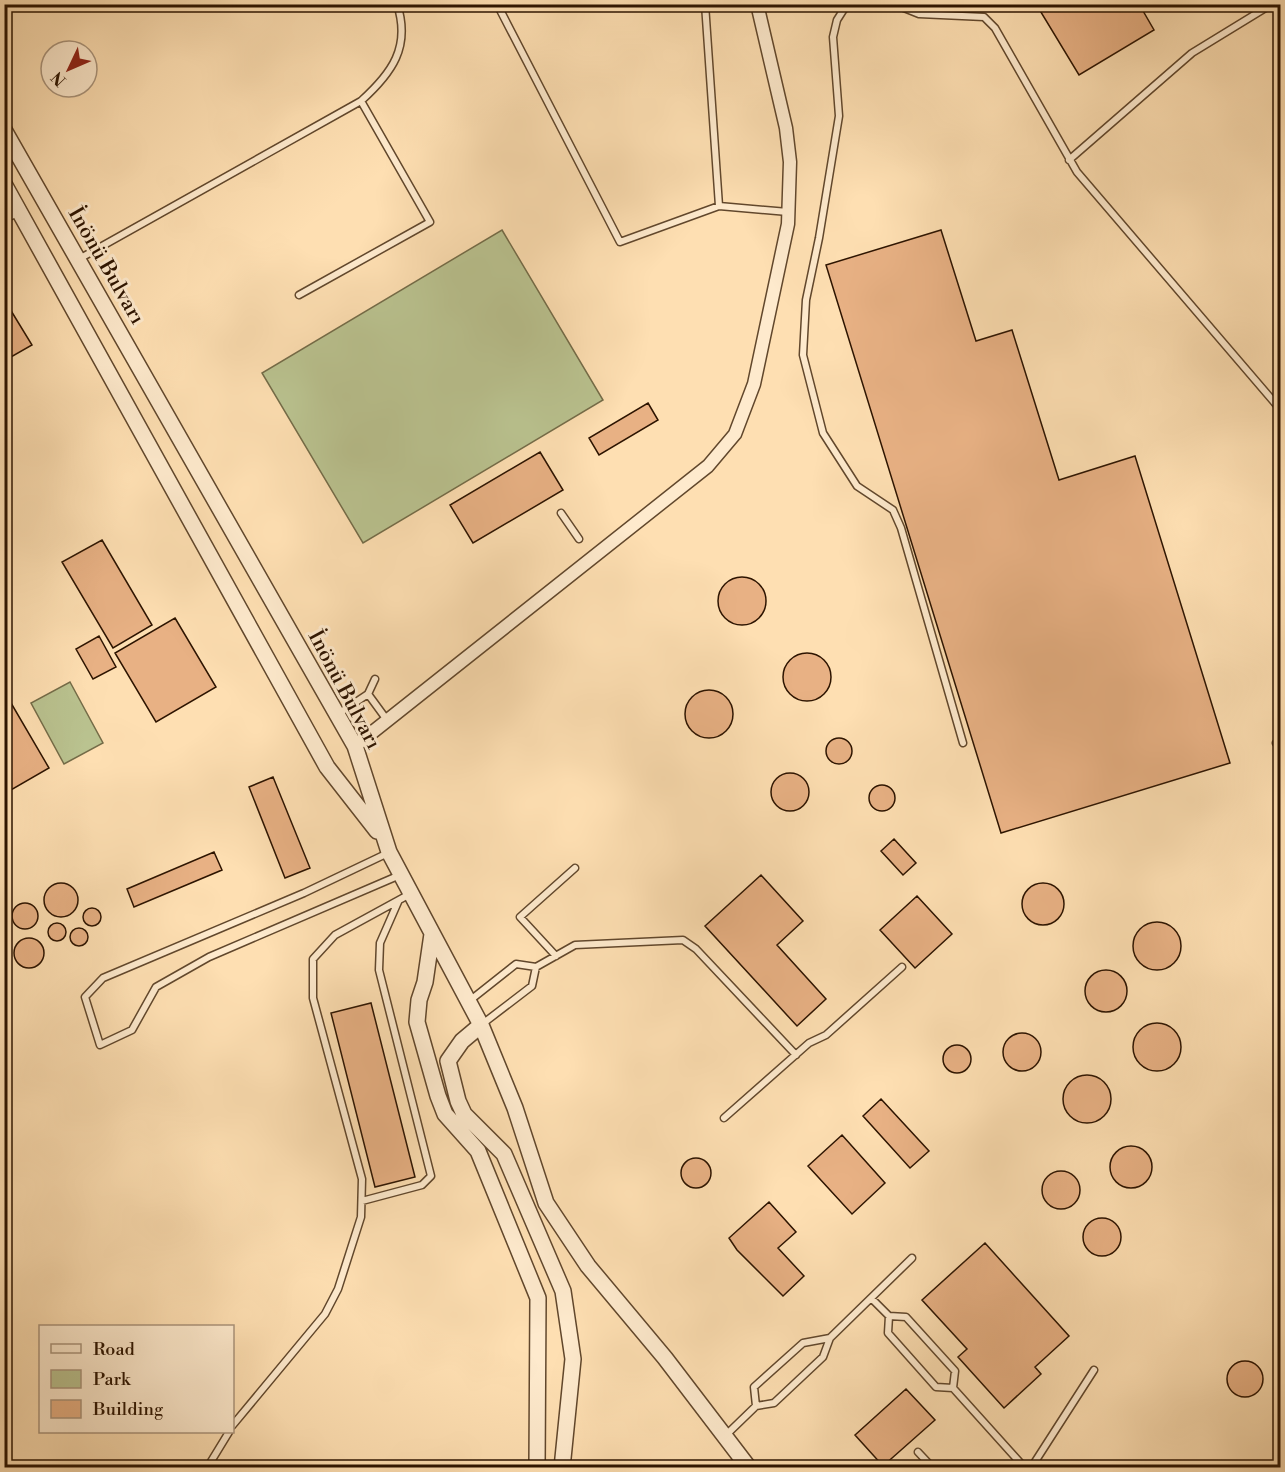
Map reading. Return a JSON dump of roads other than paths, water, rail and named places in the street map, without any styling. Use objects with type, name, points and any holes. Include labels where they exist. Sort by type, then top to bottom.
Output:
[{"type":"street","points":[[355,746],[708,466],[735,434],[754,384],[786,236],[788,212],[790,162],[786,128],[756,4]]},
{"type":"street","name":"İnönü Bulvarı","points":[[4,130],[355,746],[386,845]]},
{"type":"street","points":[[4,184],[327,766],[386,845],[400,875],[404,897],[432,934],[482,1025],[515,1108],[546,1203],[588,1266],[665,1358],[749,1467]]},
{"type":"street","points":[[4,216],[19,209]]},
{"type":"street","points":[[432,934],[417,1022],[445,1114],[478,1150],[538,1298],[537,1467]]},
{"type":"street","points":[[482,1025],[462,1041],[448,1061],[458,1101],[464,1114],[504,1154],[562,1291],[573,1359],[562,1467]]},
{"type":"street","points":[[497,1193],[518,1186]]},
{"type":"street","points":[[512,1232],[534,1224]]},
{"type":"street","points":[[527,1269],[549,1260]]},
{"type":"lane","points":[[78,260],[361,101],[384,77],[402,44],[402,18],[397,4]]},
{"type":"lane","points":[[497,4],[620,242],[718,206],[788,212]]},
{"type":"lane","points":[[705,4],[718,206]]},
{"type":"lane","points":[[854,4],[844,9],[837,20],[833,37],[838,116],[819,238],[806,300],[803,355],[823,434],[857,486],[893,510],[901,528],[963,743]]},
{"type":"lane","points":[[894,4],[920,14],[984,17],[1001,36],[1069,160],[1087,185],[1281,409]]},
{"type":"lane","points":[[1069,160],[1192,53],[1272,4]]},
{"type":"lane","points":[[299,295],[430,222],[361,101]]},
{"type":"lane","points":[[561,513],[579,539]]},
{"type":"lane","points":[[337,715],[368,694],[375,679]]},
{"type":"lane","points":[[368,694],[387,720]]},
{"type":"lane","points":[[386,845],[304,893],[104,978],[85,997],[100,1045],[132,1030],[156,987],[200,962],[400,875]]},
{"type":"lane","points":[[556,956],[520,917],[574,868]]},
{"type":"lane","points":[[234,1424],[325,1314],[338,1289],[361,1217],[360,1171],[313,998],[312,964],[316,954],[330,939],[404,897]]},
{"type":"lane","points":[[362,1201],[422,1185],[431,1176],[379,970],[380,943],[404,897]]},
{"type":"lane","points":[[468,1002],[516,964],[536,968],[575,945],[683,940],[696,949],[796,1055]]},
{"type":"lane","points":[[724,1118],[809,1043],[826,1035],[902,966]]},
{"type":"lane","points":[[482,1025],[532,986],[536,968]]},
{"type":"lane","points":[[725,1436],[756,1406],[774,1403],[823,1357],[830,1338],[912,1258]]},
{"type":"lane","points":[[872,1298],[889,1316],[906,1317],[955,1371],[954,1388],[1024,1467]]},
{"type":"lane","points":[[889,1316],[888,1333],[936,1387],[954,1388]]},
{"type":"lane","points":[[756,1406],[754,1387],[803,1343],[830,1338]]},
{"type":"lane","points":[[1031,1467],[1094,1370]]},
{"type":"lane","points":[[207,1467],[228,1433]]},
{"type":"lane","points":[[918,1452],[933,1467]]}]
